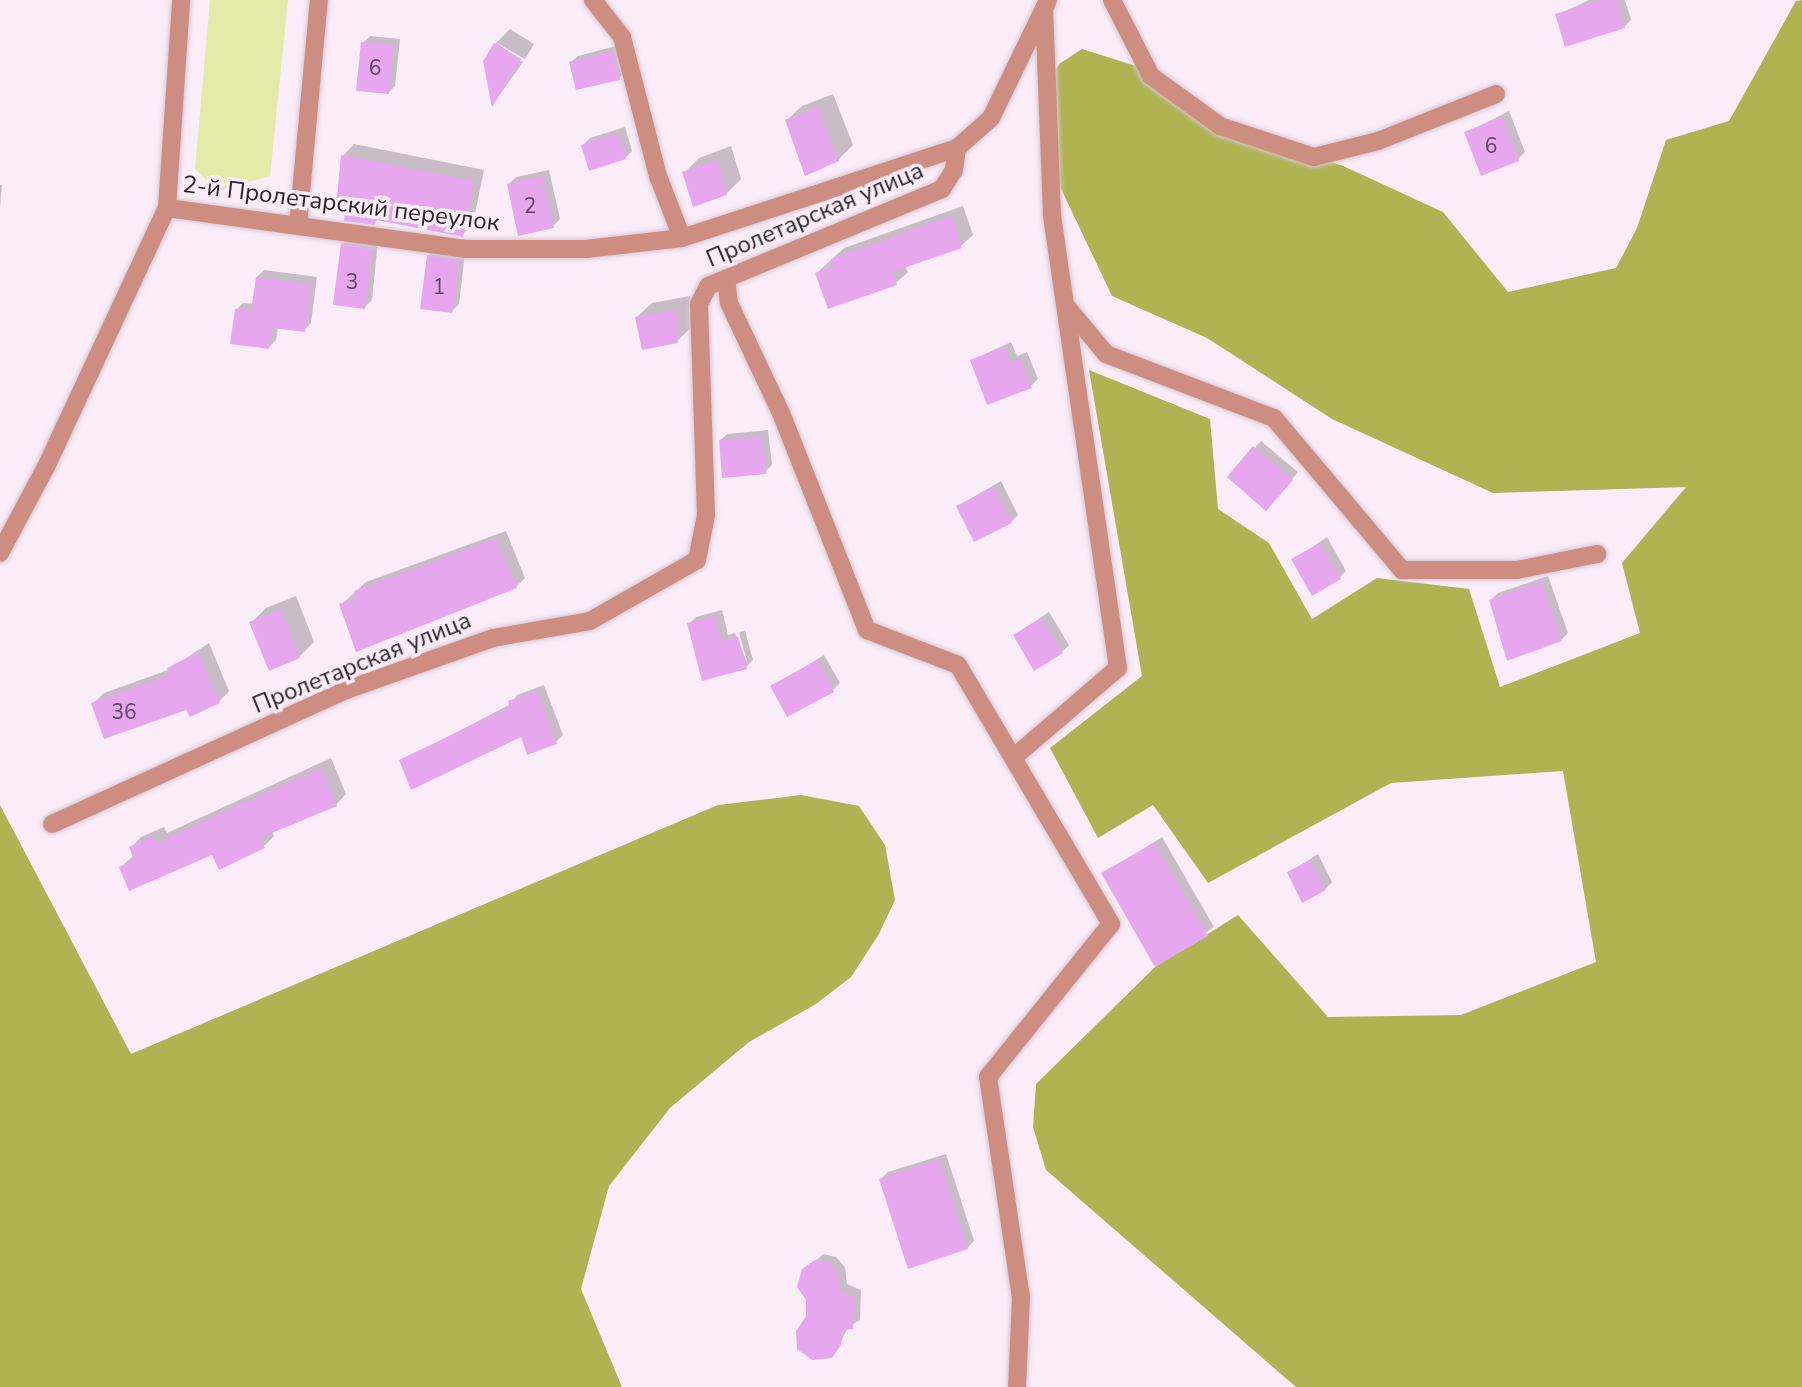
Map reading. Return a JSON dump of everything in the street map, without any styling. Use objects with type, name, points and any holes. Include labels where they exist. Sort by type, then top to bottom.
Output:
[{"type":"street","points":[[0,554],[47,467],[167,208],[181,0]]},
{"type":"street","points":[[298,225],[319,0]]},
{"type":"street","points":[[593,0],[622,37],[657,176],[682,238]]},
{"type":"street","points":[[1112,0],[1151,76],[1220,126],[1314,157],[1378,141],[1496,93]]},
{"type":"street","points":[[957,149],[991,118],[1046,4]]},
{"type":"street","points":[[1013,758],[1118,668],[1052,215],[1046,4]]},
{"type":"street","name":"2-й Пролетарский переулок","points":[[167,208],[466,249],[586,249],[682,238],[957,149]]},
{"type":"street","name":"Пролетарская улица","points":[[52,824],[346,690],[493,638],[590,621],[697,560],[706,515],[699,304],[708,286],[942,189],[954,170],[957,149]]},
{"type":"street","points":[[726,279],[729,303],[781,412],[867,630],[958,665],[1111,924],[988,1077],[1021,1297],[1017,1387]]},
{"type":"street","points":[[1066,306],[1106,354],[1274,418],[1402,570],[1517,570],[1597,554]]},
{"type":"green space","points":[[210,0],[288,0],[270,176],[217,191],[195,169]]},
{"type":"green space","points":[[1802,0],[1802,1387],[1296,1387],[1046,1170],[1033,1127],[1036,1084],[1155,967],[1238,915],[1328,1017],[1461,1015],[1596,962],[1563,771],[1391,783],[1208,883],[1153,805],[1098,838],[1050,748],[1142,676],[1089,370],[1210,419],[1218,509],[1269,543],[1312,619],[1377,578],[1469,589],[1500,687],[1640,633],[1622,563],[1686,487],[1493,493],[1332,419],[1207,338],[1112,296],[1053,172],[1046,87],[1059,64],[1082,49],[1136,66],[1236,136],[1341,165],[1443,212],[1508,292],[1616,268],[1637,228],[1666,140],[1729,121],[1796,1]]},
{"type":"green space","points":[[801,795],[859,806],[885,845],[895,900],[879,934],[851,977],[816,1004],[749,1042],[670,1108],[609,1186],[581,1289],[622,1387],[0,1387],[0,805],[131,1054],[718,805]]},
{"type":"building","points":[[1602,0],[1616,0],[1625,28],[1565,47],[1555,14]]},
{"type":"building","points":[[361,42],[394,45],[389,94],[356,91]]},
{"type":"building","points":[[494,43],[521,59],[492,107],[483,61]]},
{"type":"building","points":[[613,51],[620,80],[576,90],[569,62]]},
{"type":"building","points":[[818,107],[839,161],[805,176],[785,120]]},
{"type":"building","points":[[1502,117],[1519,161],[1481,176],[1464,132]]},
{"type":"building","points":[[618,133],[626,159],[589,171],[581,145]]},
{"type":"building","points":[[341,155],[474,181],[463,237],[376,220],[375,225],[344,221],[345,209],[336,208]]},
{"type":"building","points":[[717,160],[727,195],[693,207],[682,172]]},
{"type":"building","points":[[542,176],[554,228],[518,236],[507,184]]},
{"type":"building","points":[[951,216],[962,248],[892,272],[897,285],[828,309],[815,273],[833,266],[831,259]]},
{"type":"building","points":[[341,243],[372,248],[365,309],[333,305]]},
{"type":"building","points":[[427,255],[459,260],[452,313],[420,309]]},
{"type":"building","points":[[256,277],[311,284],[305,332],[272,328],[269,349],[230,344],[235,309],[251,311]]},
{"type":"building","points":[[676,310],[678,343],[642,350],[635,317]]},
{"type":"building","points":[[1004,347],[1010,362],[1020,358],[1032,388],[987,405],[970,360]]},
{"type":"building","points":[[762,436],[766,474],[722,478],[719,440]]},
{"type":"building","points":[[1253,446],[1293,480],[1266,511],[1227,477]]},
{"type":"building","points":[[994,487],[1012,523],[974,542],[956,506]]},
{"type":"building","points":[[496,539],[517,588],[356,652],[339,604],[357,598],[354,591]]},
{"type":"building","points":[[1320,543],[1341,579],[1312,596],[1291,559]]},
{"type":"building","points":[[1541,582],[1562,641],[1507,661],[1489,600]]},
{"type":"building","points":[[281,609],[300,658],[269,671],[249,622]]},
{"type":"building","points":[[715,616],[722,641],[738,637],[747,669],[702,681],[687,623]]},
{"type":"building","points":[[1041,618],[1063,653],[1034,671],[1013,635]]},
{"type":"building","points":[[198,652],[220,703],[190,717],[186,710],[104,739],[91,703],[170,675],[167,668]]},
{"type":"building","points":[[817,660],[834,692],[787,717],[770,686]]},
{"type":"building","points":[[537,691],[557,744],[527,755],[521,737],[411,790],[399,760],[510,707],[508,701]]},
{"type":"building","points":[[321,768],[337,806],[260,838],[265,848],[219,870],[212,855],[129,891],[119,867],[134,860],[129,847],[153,836],[156,843]]},
{"type":"building","points":[[1154,843],[1208,936],[1155,967],[1101,873]]},
{"type":"building","points":[[1310,860],[1326,890],[1302,903],[1287,872]]},
{"type":"building","points":[[939,1159],[968,1249],[908,1269],[879,1179]]},
{"type":"building","points":[[815,1260],[829,1263],[839,1275],[840,1291],[855,1297],[853,1329],[842,1330],[841,1345],[832,1358],[812,1360],[797,1349],[796,1331],[806,1316],[806,1300],[797,1287],[802,1269]]}]
